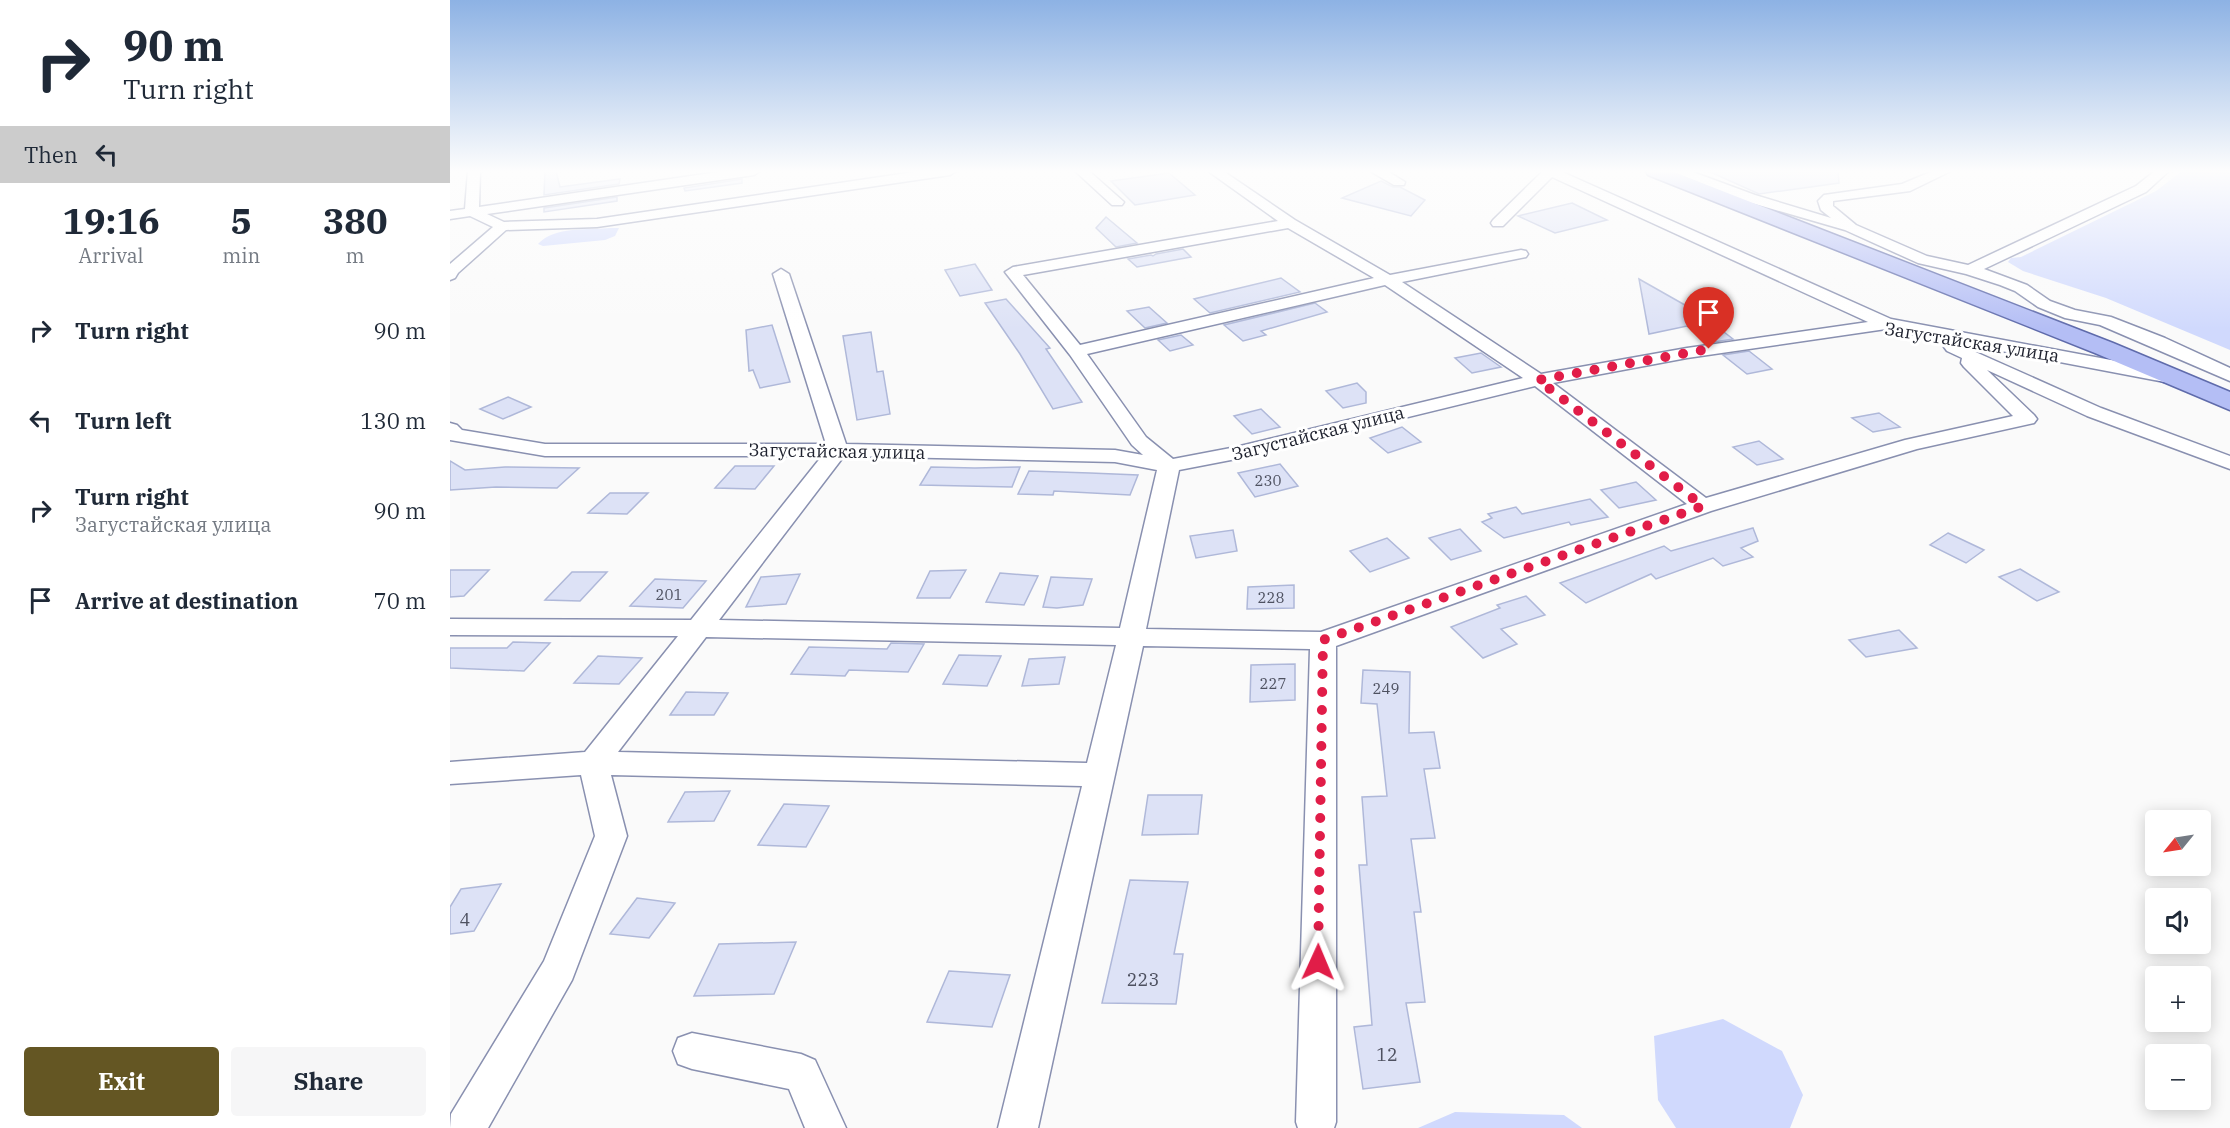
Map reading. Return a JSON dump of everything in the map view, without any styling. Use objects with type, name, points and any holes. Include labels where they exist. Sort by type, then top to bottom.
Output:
[{"type":"main road","points":[[1787,224],[2178,379],[2230,402]]},
{"type":"street","points":[[497,224],[502,226],[577,224]]},
{"type":"street","points":[[1018,1128],[1169,466],[1139,441],[1076,351],[1013,272],[1286,224]]},
{"type":"street","points":[[1291,224],[1388,280],[1538,380],[1703,506]]},
{"type":"street","points":[[1664,224],[1888,324],[1972,354],[2094,411],[2230,463]]},
{"type":"street","points":[[1836,224],[1923,260],[1970,270],[2021,288],[2044,304],[2058,310],[2105,321],[2159,342],[2230,375]]},
{"type":"street","points":[[1846,224],[1851,228]]},
{"type":"street","points":[[1970,270],[2065,224]]},
{"type":"street","points":[[450,275],[502,226]]},
{"type":"street","points":[[1076,351],[1388,280],[1521,254]]},
{"type":"street","points":[[593,763],[838,450],[781,273]]},
{"type":"street","name":"Загустайская улица","points":[[452,434],[545,450],[838,450],[1115,456],[1169,466],[1236,453],[1538,380],[1687,352],[1888,324],[2178,379]]},
{"type":"street","points":[[1972,354],[2008,347]]},
{"type":"street","points":[[450,627],[698,628],[1323,640],[1703,506],[1912,444],[2027,419],[1970,363],[1972,354]]},
{"type":"street","points":[[1316,1122],[1323,640]]},
{"type":"street","points":[[465,1128],[559,969],[611,836],[593,763]]},
{"type":"street","points":[[450,773],[593,763],[1098,776]]},
{"type":"street","points":[[692,1051],[801,1073],[826,1128]]},
{"type":"shaded area","points":[[2089,224],[2230,224],[2230,350],[2106,298],[2023,271],[2008,262],[2011,258],[2021,257]]},
{"type":"shaded area","points":[[619,228],[615,236],[605,240],[543,246],[538,244],[553,234],[562,232]]},
{"type":"shaded area","points":[[1723,1019],[1782,1051],[1803,1095],[1790,1128],[1676,1128],[1658,1100],[1654,1036]]},
{"type":"shaded area","points":[[1455,1112],[1564,1115],[1582,1128],[1418,1128]]},
{"type":"building","points":[[1100,224],[1114,224],[1137,243],[1116,247],[1096,228]]},
{"type":"building","points":[[1535,224],[1592,224],[1555,233]]},
{"type":"building","points":[[1183,249],[1191,257],[1137,267],[1128,259],[1153,256]]},
{"type":"building","points":[[975,264],[992,290],[960,296],[945,270]]},
{"type":"building","points":[[1281,278],[1300,292],[1210,313],[1194,299]]},
{"type":"building","points":[[1639,279],[1699,313],[1733,339],[1708,343],[1687,326],[1649,334]]},
{"type":"building","points":[[1006,299],[1050,348],[1046,349],[1082,402],[1053,409],[1020,354],[985,303]]},
{"type":"building","points":[[1315,303],[1327,312],[1261,331],[1266,335],[1243,341],[1224,325]]},
{"type":"building","points":[[1149,307],[1167,323],[1145,328],[1127,311]]},
{"type":"building","points":[[772,325],[790,382],[760,388],[753,370],[749,371],[746,330]]},
{"type":"building","points":[[871,332],[877,372],[883,371],[890,414],[857,420],[843,336]]},
{"type":"building","points":[[1181,335],[1193,345],[1170,351],[1158,340]]},
{"type":"building","points":[[1749,351],[1772,369],[1747,374],[1723,355]]},
{"type":"building","points":[[1481,353],[1501,367],[1472,373],[1455,358]]},
{"type":"building","points":[[1357,383],[1366,392],[1366,403],[1343,408],[1326,391]]},
{"type":"building","points":[[508,397],[531,407],[503,419],[480,409]]},
{"type":"building","points":[[1261,409],[1280,427],[1252,434],[1234,416]]},
{"type":"building","points":[[1879,413],[1900,427],[1873,432],[1852,418]]},
{"type":"building","points":[[1402,427],[1421,442],[1388,453],[1370,438]]},
{"type":"building","points":[[1759,441],[1783,459],[1757,465],[1733,447]]},
{"type":"building","points":[[450,461],[465,470],[505,467],[579,468],[557,488],[496,487],[450,490]]},
{"type":"building","points":[[1280,464],[1298,486],[1255,497],[1238,473]]},
{"type":"building","points":[[735,466],[774,466],[755,489],[715,488]]},
{"type":"building","points":[[931,467],[1020,467],[1012,487],[920,485]]},
{"type":"building","points":[[1029,471],[1138,475],[1130,495],[1054,491],[1053,495],[1018,494]]},
{"type":"building","points":[[1636,482],[1656,500],[1619,508],[1601,490]]},
{"type":"building","points":[[610,493],[648,493],[627,514],[588,513]]},
{"type":"building","points":[[1590,499],[1608,517],[1571,525],[1569,522],[1504,538],[1482,522],[1492,518],[1488,514],[1516,507],[1522,514]]},
{"type":"building","points":[[1753,528],[1758,541],[1741,548],[1753,557],[1723,566],[1713,558],[1656,579],[1651,574],[1586,603],[1560,583],[1664,546],[1671,551]]},
{"type":"building","points":[[1460,529],[1481,551],[1451,560],[1429,538]]},
{"type":"building","points":[[1233,530],[1237,551],[1196,558],[1190,536]]},
{"type":"building","points":[[1948,533],[1984,550],[1966,563],[1930,545]]},
{"type":"building","points":[[1387,538],[1409,558],[1370,572],[1350,551]]},
{"type":"building","points":[[2020,569],[2059,592],[2037,601],[1999,577]]},
{"type":"building","points":[[450,570],[489,570],[464,596],[450,597]]},
{"type":"building","points":[[966,570],[950,598],[917,598],[930,571]]},
{"type":"building","points":[[572,572],[607,572],[580,601],[545,600]]},
{"type":"building","points":[[1000,573],[1038,576],[1024,605],[986,602]]},
{"type":"building","points":[[800,574],[786,604],[746,607],[761,577]]},
{"type":"building","points":[[1051,577],[1092,579],[1083,605],[1043,607]]},
{"type":"building","points":[[655,579],[706,581],[683,608],[630,606]]},
{"type":"building","points":[[1294,585],[1294,608],[1247,609],[1248,587]]},
{"type":"building","points":[[1526,596],[1545,615],[1501,629],[1517,644],[1483,658],[1451,627],[1500,608],[1497,605]]},
{"type":"building","points":[[1899,630],[1917,648],[1866,657],[1849,640]]},
{"type":"building","points":[[513,642],[550,643],[524,671],[450,668],[450,648],[507,648]]},
{"type":"building","points":[[891,643],[924,644],[908,672],[849,670],[845,676],[791,674],[809,647],[887,649]]},
{"type":"building","points":[[959,655],[1001,656],[987,686],[943,684]]},
{"type":"building","points":[[598,656],[642,658],[619,684],[574,683]]},
{"type":"building","points":[[1065,657],[1059,684],[1022,686],[1029,659]]},
{"type":"building","points":[[1295,664],[1295,700],[1250,702],[1251,665]]},
{"type":"building","points":[[1363,670],[1410,672],[1409,733],[1434,732],[1440,768],[1424,769],[1435,838],[1411,839],[1421,912],[1414,912],[1425,1002],[1406,1003],[1420,1082],[1363,1089],[1354,1027],[1372,1025],[1359,865],[1367,865],[1362,797],[1387,796],[1377,704],[1361,703]]},
{"type":"building","points":[[686,692],[728,693],[714,715],[670,715]]},
{"type":"building","points":[[730,791],[714,821],[668,822],[685,792]]},
{"type":"building","points":[[1148,795],[1202,795],[1198,834],[1142,835]]},
{"type":"building","points":[[784,804],[829,806],[806,847],[758,845]]},
{"type":"building","points":[[1130,880],[1188,882],[1174,954],[1183,954],[1176,1004],[1102,1003]]},
{"type":"building","points":[[501,884],[474,931],[450,934],[450,907],[461,889]]},
{"type":"building","points":[[637,898],[675,903],[649,938],[610,934]]},
{"type":"building","points":[[796,942],[774,994],[694,996],[719,944]]},
{"type":"building","points":[[949,971],[1010,975],[992,1027],[927,1022]]},
{"type":"route","points":[[1318,962],[1323,640],[1703,506],[1538,380],[1709,349]]}]
